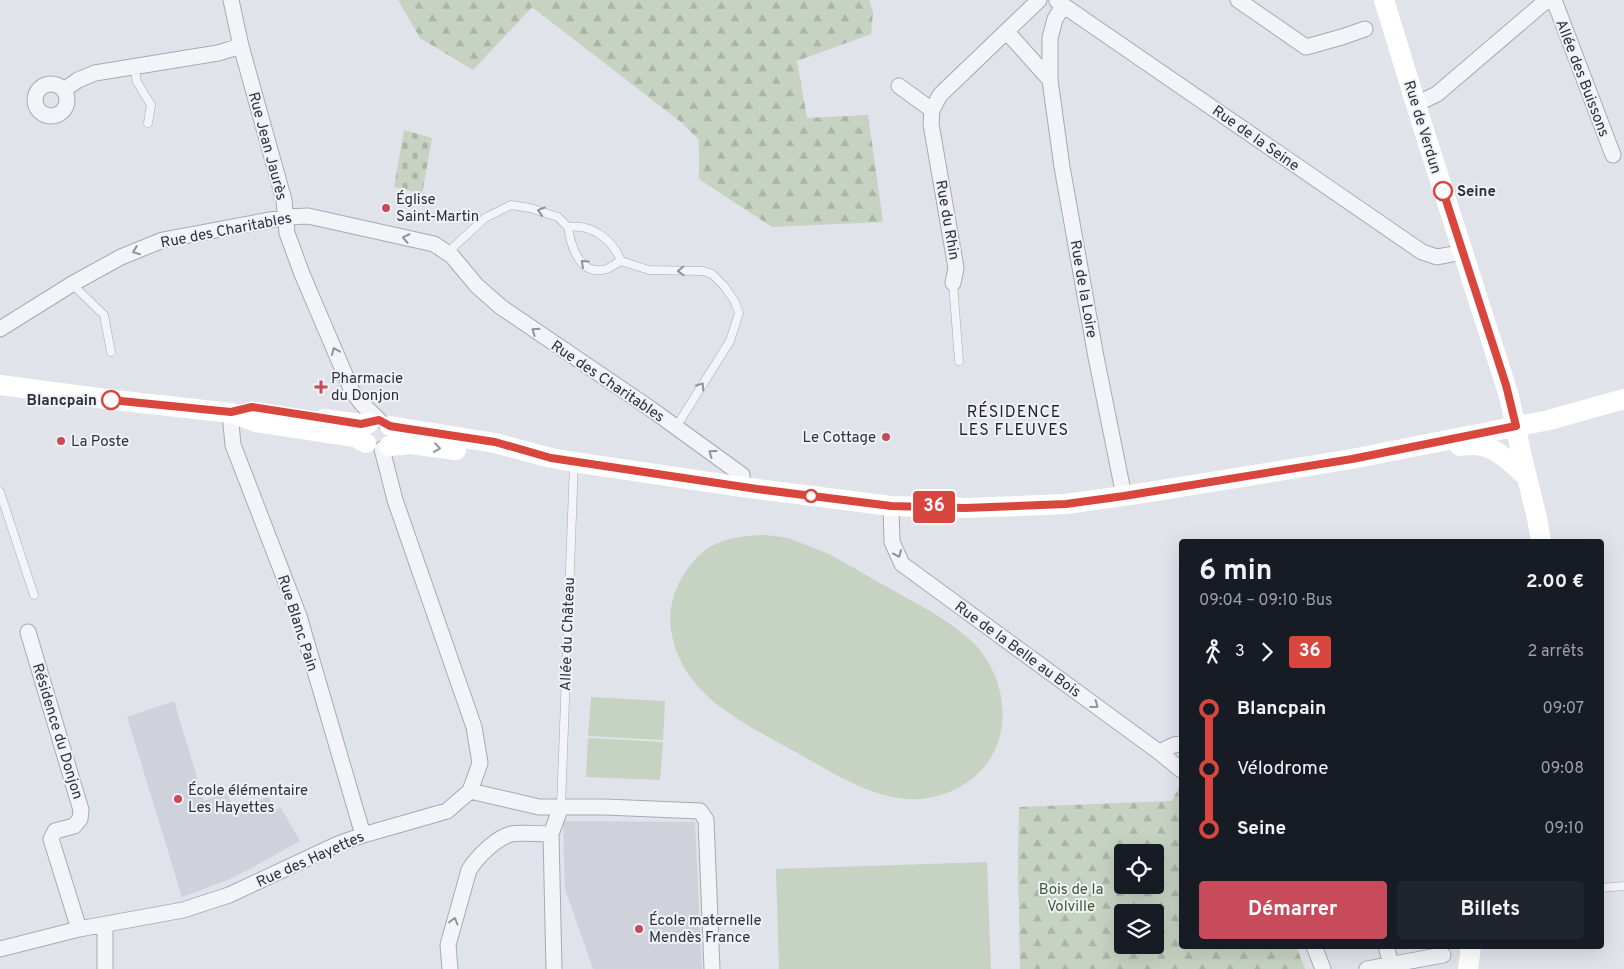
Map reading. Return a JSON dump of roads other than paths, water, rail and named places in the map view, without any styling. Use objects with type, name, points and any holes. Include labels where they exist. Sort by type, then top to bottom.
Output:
[{"type":"main road","name":"Rue de Verdun","points":[[1384,0],[1506,385],[1541,539]]},
{"type":"main road","points":[[0,385],[106,399],[231,412],[256,422],[354,437],[379,446],[410,444],[497,456],[551,458]]},
{"type":"main road","points":[[231,412],[252,407],[361,424],[379,423],[495,442],[551,458],[574,462],[891,506],[1015,507],[1066,504],[1124,496],[1352,459],[1549,420],[1624,399]]},
{"type":"main road","points":[[379,423],[393,436],[379,446]]},
{"type":"main road","points":[[379,423],[364,432],[379,446]]},
{"type":"main road","points":[[1426,444],[1454,447],[1471,444],[1486,446],[1499,452],[1528,478]]},
{"type":"main road","points":[[1468,969],[1471,949]]},
{"type":"street","name":"Rue Jean Jaurès","points":[[231,0],[241,46],[284,200],[287,233],[302,274],[352,391],[379,423]]},
{"type":"street","points":[[899,86],[932,110],[940,95],[1039,0]]},
{"type":"street","points":[[1238,0],[1306,47],[1365,29]]},
{"type":"street","points":[[1416,104],[1437,94],[1548,0]]},
{"type":"street","name":"Allée des Buissons","points":[[1554,0],[1613,155]]},
{"type":"street","name":"Rue de la Loire","points":[[1060,3],[1050,38],[1050,80],[1062,167],[1096,357],[1124,496]]},
{"type":"street","name":"Rue de la Seine","points":[[1060,3],[1422,252],[1437,257],[1463,252]]},
{"type":"street","points":[[1007,32],[1050,80]]},
{"type":"street","points":[[64,90],[78,80],[95,72],[218,53],[241,46]]},
{"type":"street","name":"Rue du Rhin","points":[[932,110],[931,124],[956,268],[953,283]]},
{"type":"street","name":"Rue des Charitables","points":[[0,329],[72,284],[121,257],[163,240],[286,217],[308,216],[434,244],[452,256],[477,286],[500,307],[676,427],[742,475],[742,486]]},
{"type":"street","name":"Rue Blanc Pain","points":[[231,412],[233,445],[299,616],[363,835]]},
{"type":"street","name":"Rue des Hayettes","points":[[0,949],[79,929],[183,910],[229,895],[338,844],[447,811],[470,791],[480,763],[474,727],[395,500],[379,446]]},
{"type":"street","name":"Rue de la Belle au Bois","points":[[891,506],[892,542],[902,564],[1179,768]]},
{"type":"street","name":"Résidence du Donjon","points":[[28,632],[81,810],[80,819],[74,826],[55,831],[51,840],[79,929]]},
{"type":"street","points":[[1159,752],[1179,744]]},
{"type":"street","points":[[470,791],[539,807],[605,806],[700,811],[706,820],[712,969]]},
{"type":"street","name":"Allée du Château","points":[[554,969],[552,834],[561,807]]},
{"type":"street","points":[[450,969],[448,945],[469,870],[474,862],[490,846],[512,834],[552,834]]},
{"type":"street","points":[[104,925],[105,969]]},
{"type":"street","points":[[1315,949],[1323,969]]},
{"type":"street","points":[[1387,949],[1391,964]]},
{"type":"street","points":[[1367,969],[1443,955]]},
{"type":"lane","points":[[134,66],[137,82],[151,105],[148,123]]},
{"type":"lane","points":[[447,253],[485,218],[511,205],[530,208],[558,217],[568,227],[570,243],[580,261],[591,269],[606,269],[621,261],[649,270],[703,271],[712,274],[734,300],[739,313],[730,341],[676,427]]},
{"type":"lane","points":[[568,227],[578,226],[587,228],[605,239],[615,248],[621,261]]},
{"type":"lane","name":"Rue du Rhin","points":[[953,283],[959,361]]},
{"type":"lane","points":[[72,284],[104,315],[112,352]]},
{"type":"lane","name":"Allée du Château","points":[[561,807],[574,462]]},
{"type":"lane","points":[[0,492],[34,596]]},
{"type":"lane","points":[[1604,888],[1624,886]]},
{"type":"place","name":"Seine","points":[[1443,191]]},
{"type":"place","name":"Église Saint-Martin","points":[[386,208]]},
{"type":"place","name":"Pharmacie du Donjon","points":[[321,387]]},
{"type":"place","name":"Blancpain","points":[[111,400]]},
{"type":"place","name":"Le Cottage","points":[[886,437]]},
{"type":"place","name":"La Poste","points":[[61,441]]},
{"type":"place","name":"École élémentaire Les Hayettes","points":[[178,799]]},
{"type":"place","name":"École maternelle Mendès France","points":[[639,929]]},
{"type":"district","name":"RÉSIDENCE LES FLEUVES","points":[[1014,420]]},
{"type":"park label","name":"Bois de la Volville","points":[[1071,898]]}]
